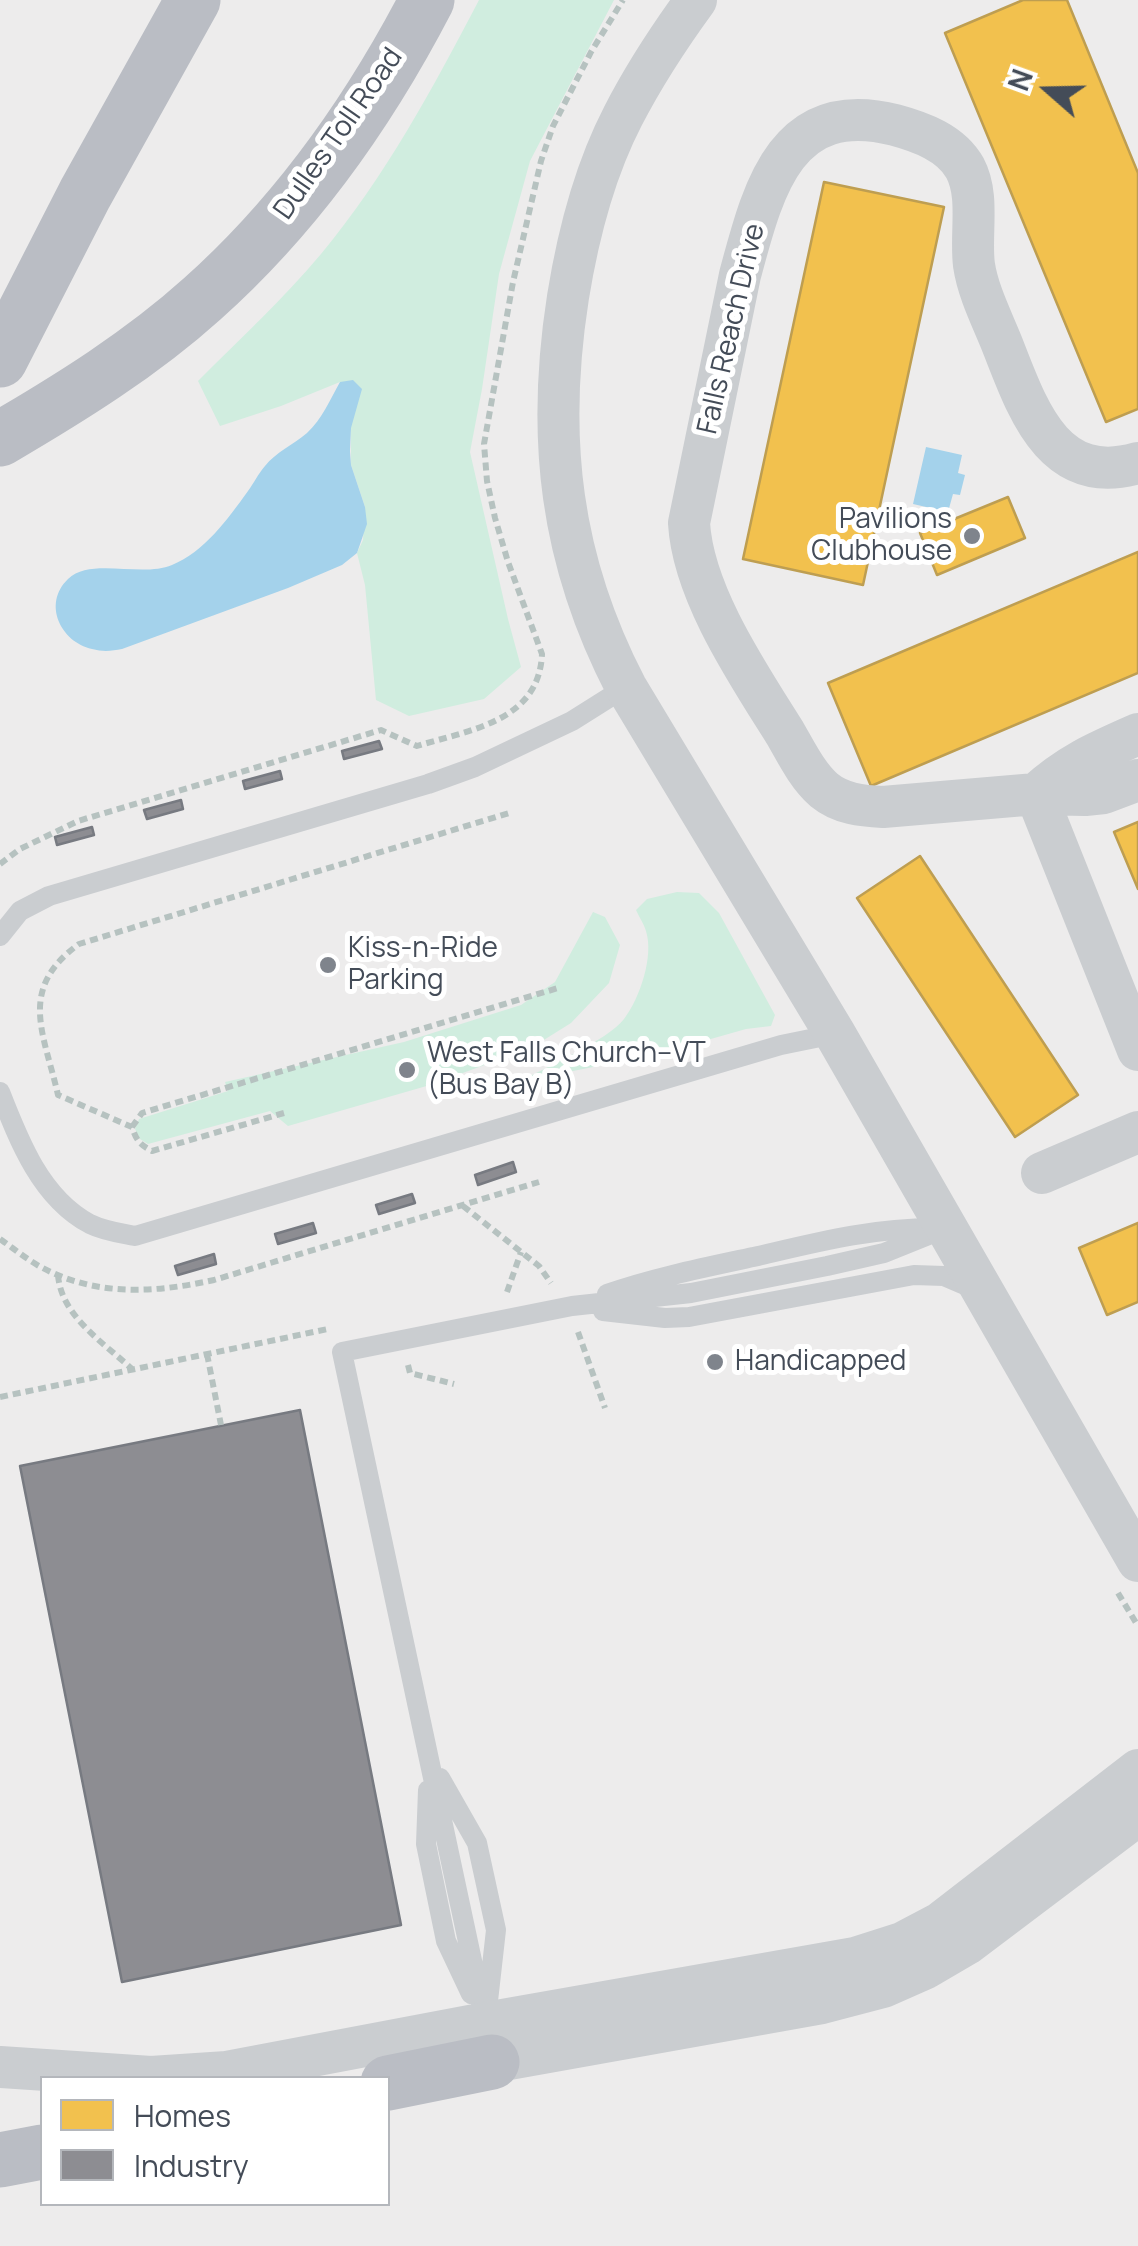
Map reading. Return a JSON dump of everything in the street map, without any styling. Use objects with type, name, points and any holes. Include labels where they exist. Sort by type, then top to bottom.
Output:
[{"type":"highway","points":[[0,360],[84,194],[193,0]]},
{"type":"highway","name":"Dulles Toll Road","points":[[0,439],[154,338],[202,299],[262,240],[324,164],[395,58],[427,0]]},
{"type":"highway","points":[[390,2082],[489,2042]]},
{"type":"highway","points":[[0,2160],[40,2152]]},
{"type":"street","points":[[696,0],[660,49],[621,118],[580,234],[564,324],[556,413],[568,527],[585,594],[626,687],[835,1034],[1138,1560]]},
{"type":"street","name":"Falls Reach Drive","points":[[1138,463],[1108,468],[1090,466],[1063,452],[1039,428],[980,287],[973,248],[972,192],[966,169],[953,152],[912,129],[852,119],[811,130],[794,145],[762,201],[740,275],[689,523],[690,546],[698,574],[754,684],[811,775],[842,801],[860,806],[1036,794],[1095,794],[1138,780]]},
{"type":"street","points":[[1138,734],[1072,765],[1036,794],[1138,1050]]},
{"type":"street","points":[[1042,1173],[1138,1132]]},
{"type":"street","points":[[1094,1485],[1138,1527]]},
{"type":"street","points":[[489,2042],[855,1958],[902,1943],[940,1923],[1138,1770]]},
{"type":"street","points":[[0,2067],[152,2076],[227,2072],[822,2003],[883,1987],[926,1968],[966,1944],[1138,1815]]},
{"type":"lane","points":[[0,936],[20,912],[49,896],[476,767],[572,722],[626,687]]},
{"type":"lane","points":[[0,1092],[16,1134],[60,1203],[90,1224],[135,1236],[781,1045],[835,1034]]},
{"type":"lane","points":[[489,2042],[342,1352],[572,1306],[646,1281],[858,1233],[946,1228]]},
{"type":"lane","points":[[572,1306],[638,1316],[689,1317],[929,1274],[958,1281],[986,1296]]},
{"type":"lane","points":[[429,1758],[477,1843],[496,1930],[489,2042]]},
{"type":"path","points":[[0,864],[20,849],[78,821],[381,730],[417,746],[512,714],[525,701],[541,670],[542,654],[508,562],[487,481],[484,444],[513,282],[541,161],[552,126],[623,0]]},
{"type":"path","points":[[132,1127],[58,1095],[40,999],[48,974],[66,954],[79,944],[509,814]]},
{"type":"path","points":[[284,1113],[152,1151],[135,1139],[132,1127],[142,1113],[558,988]]},
{"type":"path","points":[[0,1239],[58,1275],[122,1290],[174,1289],[540,1182]]},
{"type":"path","points":[[462,1205],[539,1266],[572,1306],[605,1408]]},
{"type":"path","points":[[508,1292],[521,1252]]},
{"type":"path","points":[[58,1275],[59,1290],[75,1316],[132,1369]]},
{"type":"path","points":[[208,1354],[222,1426]]},
{"type":"green space","points":[[479,0],[614,0],[530,161],[499,274],[470,452],[521,667],[484,699],[409,716],[376,700],[365,585],[357,553],[363,540],[365,507],[351,465],[351,428],[340,382],[220,426],[198,381],[292,287],[344,225],[407,131]]},
{"type":"green space","points":[[677,892],[699,893],[719,913],[775,1015],[771,1026],[518,1082],[590,1045],[624,1019],[640,989],[647,964],[646,931],[636,910],[647,899]]},
{"type":"green space","points":[[593,912],[605,917],[620,945],[609,983],[571,1023],[531,1048],[430,1085],[288,1126],[270,1111],[148,1144],[135,1129],[139,1119],[228,1091],[225,1082],[404,1042],[521,1005],[555,982]]},
{"type":"water","points":[[353,380],[362,389],[351,428],[351,465],[367,524],[357,553],[342,565],[288,588],[122,649],[92,649],[72,639],[56,610],[60,589],[68,579],[90,569],[160,568],[195,552],[224,523],[269,461],[312,428],[340,382]]},
{"type":"water","points":[[926,447],[962,455],[958,473],[965,475],[960,495],[953,494],[948,512],[913,504]]},
{"type":"building: Homes","points":[[1023,0],[1067,0],[1138,173],[1138,409],[1106,422],[945,33]]},
{"type":"building: Homes","points":[[824,182],[944,207],[863,585],[743,559]]},
{"type":"building: Homes","name":"Pavilions Clubhouse","points":[[1008,497],[1025,538],[937,575],[920,533]]},
{"type":"building: Homes","points":[[1138,552],[1138,673],[871,786],[828,683]]},
{"type":"building: Homes","points":[[1138,822],[1138,889],[1114,832]]},
{"type":"building: Homes","points":[[920,856],[1078,1095],[1015,1137],[857,898]]},
{"type":"building: Homes","points":[[1138,1223],[1138,1302],[1107,1315],[1079,1248]]},
{"type":"building: Industry","points":[[379,741],[382,749],[344,759],[342,751]]},
{"type":"building: Industry","points":[[280,771],[282,779],[245,789],[243,781]]},
{"type":"building: Industry","points":[[181,800],[183,809],[147,819],[144,810]]},
{"type":"building: Industry","points":[[92,827],[94,835],[57,845],[55,837]]},
{"type":"building: Industry","points":[[513,1162],[516,1172],[478,1185],[475,1175]]},
{"type":"building: Industry","points":[[412,1194],[415,1203],[379,1214],[376,1205]]},
{"type":"building: Industry","points":[[313,1223],[316,1233],[278,1244],[275,1234]]},
{"type":"building: Industry","points":[[214,1254],[216,1264],[178,1275],[175,1266]]},
{"type":"building: Industry","points":[[300,1410],[401,1925],[122,1982],[20,1466]]},
{"type":"place","name":"Pavilions Clubhouse","points":[[972,536]]},
{"type":"place","name":"Kiss-n-Ride Parking","points":[[328,965]]},
{"type":"place","name":"West Falls Church–VT (Bus Bay B)","points":[[407,1070]]},
{"type":"place","name":"Handicapped","points":[[715,1362]]}]
